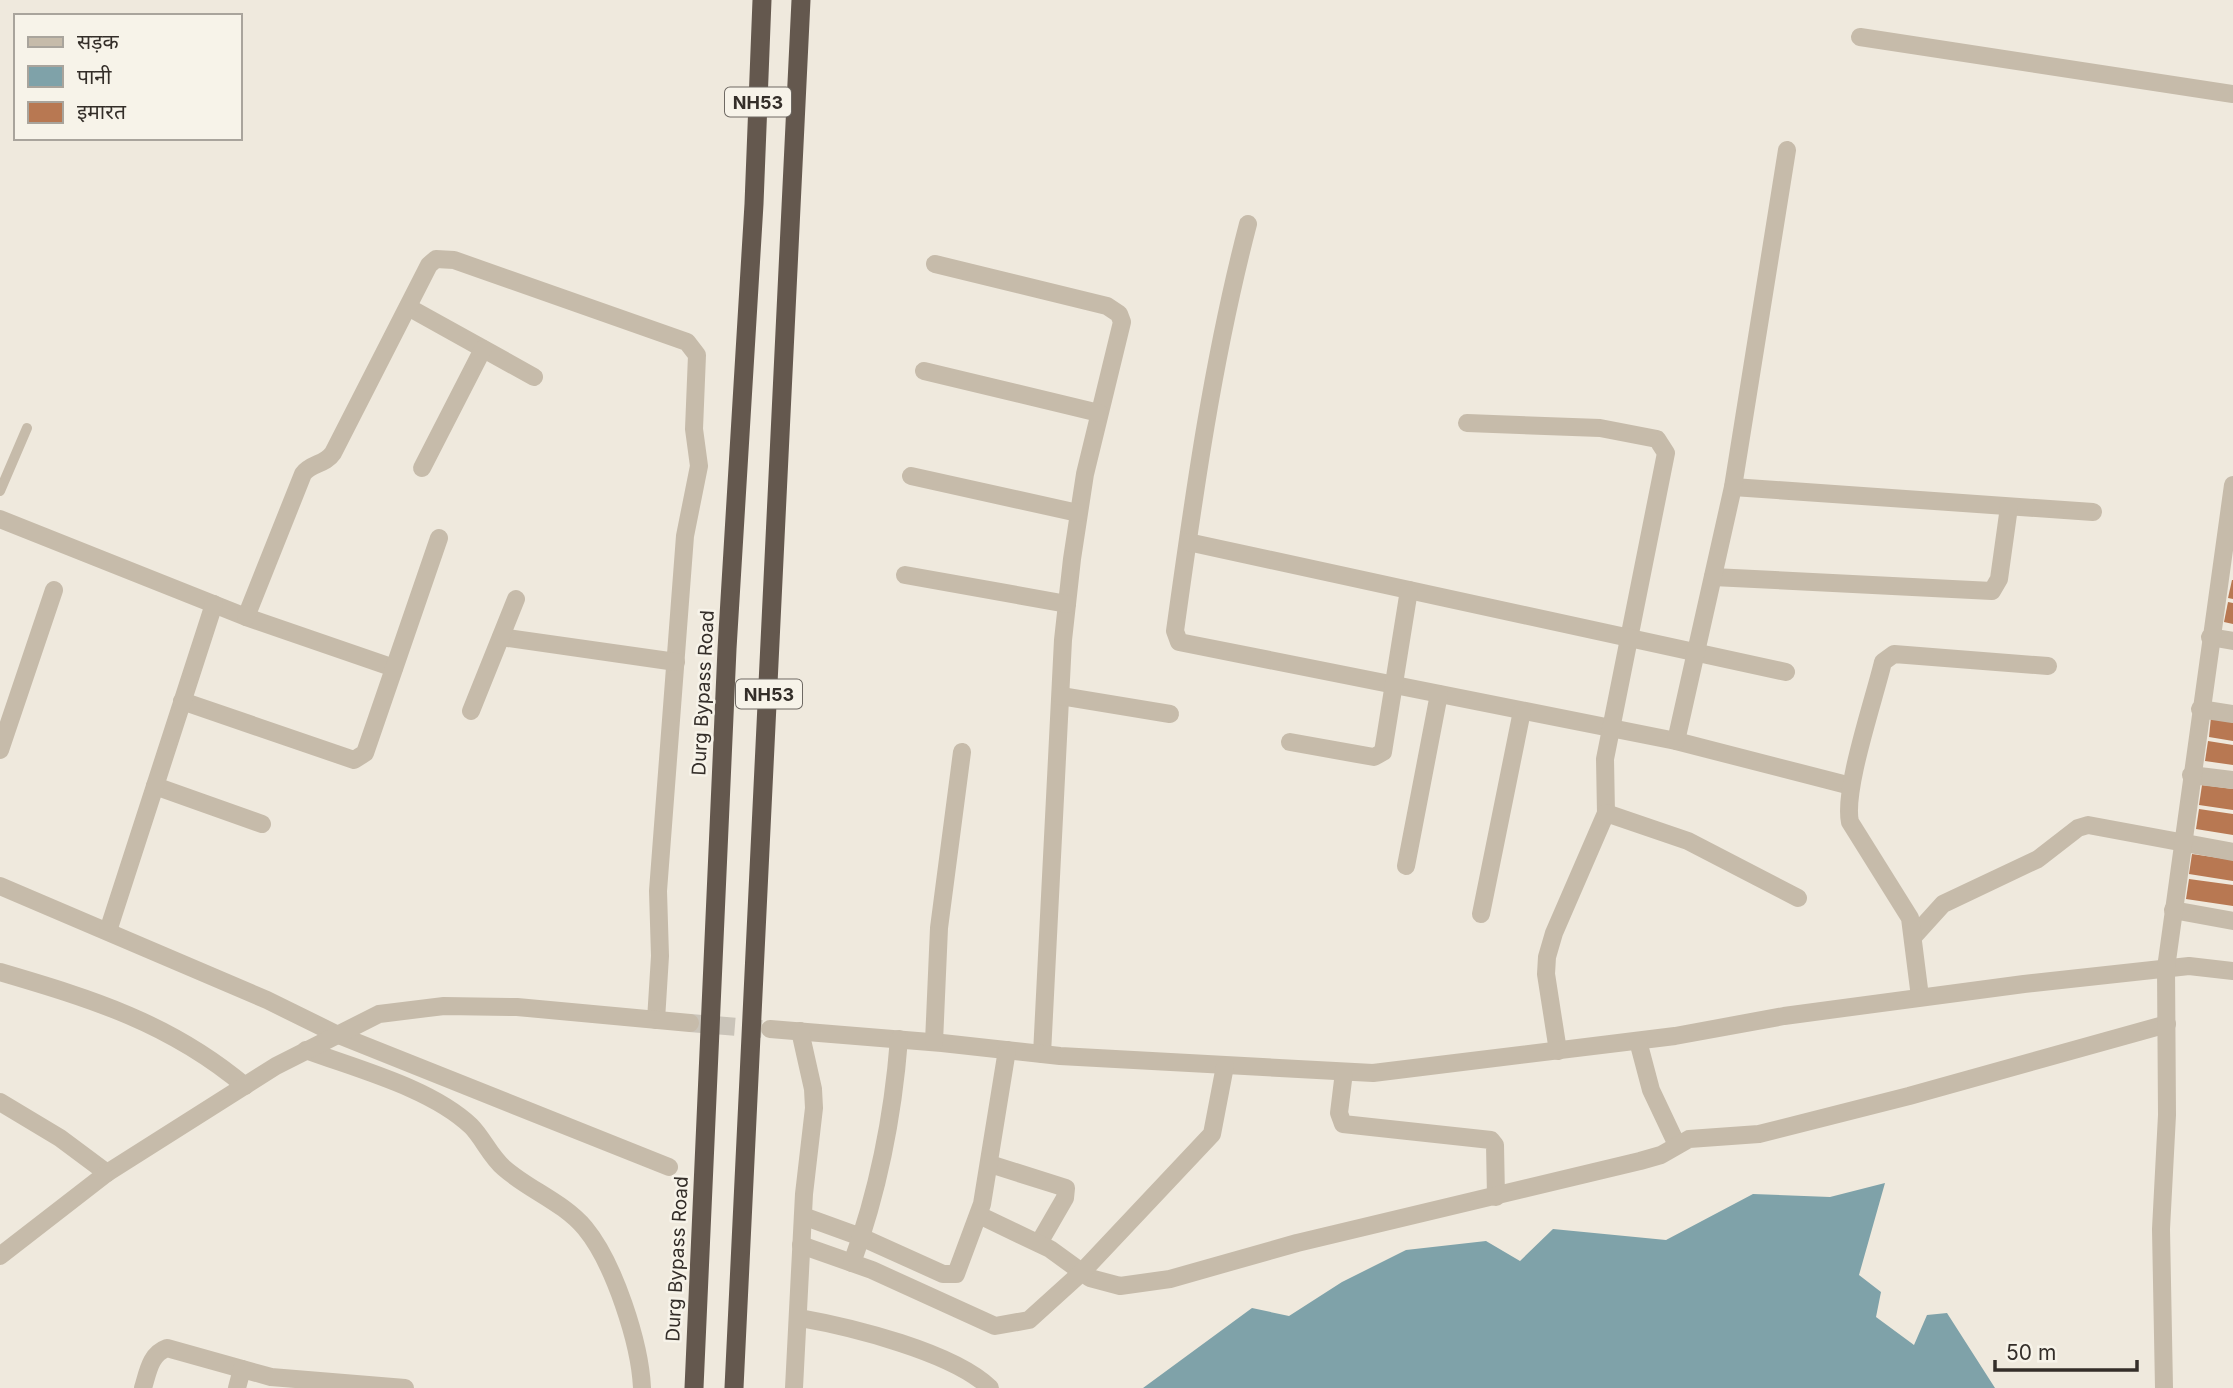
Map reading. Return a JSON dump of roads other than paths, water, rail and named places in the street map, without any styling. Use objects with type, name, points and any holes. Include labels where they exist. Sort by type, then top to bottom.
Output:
[{"type":"highway","name":"Durg Bypass Road","points":[[694,1388],[727,649],[754,204],[762,0]]},
{"type":"highway","name":"NH53","points":[[734,1388],[801,0]]},
{"type":"street","points":[[1860,37],[2233,94]]},
{"type":"street","points":[[1676,741],[1733,487],[1787,150]]},
{"type":"street","points":[[1248,224],[1226,308],[1210,390],[1175,631],[1179,642],[1676,741],[1851,786]]},
{"type":"street","points":[[246,618],[303,474],[308,467],[329,459],[333,453],[429,265],[436,259],[443,258],[687,342],[693,347],[697,355],[694,429],[699,466],[685,536],[658,891],[660,957],[656,1020]]},
{"type":"street","points":[[935,264],[1114,309],[1122,322],[1078,513],[1067,604],[1042,1054]]},
{"type":"street","points":[[408,307],[534,377]]},
{"type":"street","points":[[422,468],[483,349]]},
{"type":"street","points":[[924,371],[1099,413]]},
{"type":"street","points":[[1467,423],[1600,428],[1647,436],[1664,445],[1667,464],[1628,638],[1611,729],[1604,777],[1606,813],[1554,933],[1547,957],[1546,974],[1558,1051]]},
{"type":"street","points":[[911,476],[1078,513]]},
{"type":"street","points":[[1733,487],[2093,512]]},
{"type":"street","points":[[2164,1388],[2161,1229],[2167,1115],[2166,968],[2210,637],[2227,570],[2232,494]]},
{"type":"street","points":[[1713,576],[1992,591],[1999,579],[2009,506]]},
{"type":"street","points":[[0,519],[246,618],[394,668]]},
{"type":"street","points":[[182,701],[354,760],[365,753],[439,538]]},
{"type":"street","points":[[1188,542],[1786,672]]},
{"type":"street","points":[[905,575],[1067,604]]},
{"type":"street","points":[[0,750],[54,590]]},
{"type":"street","points":[[1290,742],[1380,756],[1385,745],[1409,590]]},
{"type":"street","points":[[471,711],[516,599]]},
{"type":"street","points":[[108,931],[214,604]]},
{"type":"street","points":[[501,636],[676,662]]},
{"type":"street","points":[[2210,637],[2233,641]]},
{"type":"street","points":[[1920,998],[1914,936],[1905,906],[1850,822],[1848,800],[1883,663],[1888,656],[1894,654],[2048,666]]},
{"type":"street","points":[[1406,866],[1439,694]]},
{"type":"street","points":[[1061,696],[1170,714]]},
{"type":"street","points":[[2200,709],[2233,714]]},
{"type":"street","points":[[1481,914],[1522,711]]},
{"type":"street","points":[[934,1042],[939,928],[962,752]]},
{"type":"street","points":[[2191,775],[2233,780]]},
{"type":"street","points":[[155,786],[262,824]]},
{"type":"street","points":[[1606,813],[1688,841],[1798,898]]},
{"type":"street","points":[[1914,936],[1943,904],[2038,859],[2078,828],[2088,825],[2112,827],[2182,845],[2233,852]]},
{"type":"street","points":[[0,886],[267,1000],[336,1034],[669,1167]]},
{"type":"street","points":[[2173,910],[2233,921]]},
{"type":"street","points":[[770,1029],[1042,1054],[1373,1073],[1638,1041],[1920,998],[2166,968],[2200,966],[2233,971]]},
{"type":"street","points":[[0,972],[128,1012],[185,1041],[245,1086]]},
{"type":"street","points":[[0,1256],[107,1173],[310,1048],[379,1014],[444,1006],[517,1007],[690,1023]]},
{"type":"street","points":[[979,1214],[1039,1243],[1102,1283],[1120,1286],[1170,1279],[1297,1243],[1650,1158],[1676,1145],[1699,1138],[1759,1134],[1909,1096],[2167,1024]]},
{"type":"street","points":[[794,1388],[800,1318],[803,1216],[814,1108],[813,1089],[800,1031]]},
{"type":"street","points":[[852,1263],[890,1129],[899,1039]]},
{"type":"street","points":[[1638,1041],[1651,1090],[1676,1145]]},
{"type":"street","points":[[310,1048],[408,1089],[450,1110],[472,1127],[503,1167],[559,1206],[585,1228],[603,1258],[628,1323],[642,1388]]},
{"type":"street","points":[[803,1216],[861,1237],[950,1276],[956,1274],[979,1214],[990,1164],[1007,1050]]},
{"type":"street","points":[[802,1245],[852,1263],[995,1326],[1029,1321],[1074,1267],[1215,1130],[1213,1118],[1221,1101],[1225,1066]]},
{"type":"street","points":[[1344,1072],[1339,1113],[1343,1124],[1491,1139],[1495,1145],[1496,1197]]},
{"type":"street","points":[[0,1101],[60,1138],[107,1173]]},
{"type":"street","points":[[990,1164],[1066,1188],[1065,1198],[1039,1243]]},
{"type":"street","points":[[800,1318],[855,1330],[938,1358],[990,1388]]},
{"type":"street","points":[[143,1388],[150,1364],[161,1350],[167,1348],[271,1377],[405,1388]]},
{"type":"street","points":[[237,1388],[242,1369]]},
{"type":"lane","points":[[0,491],[27,428]]},
{"type":"water","points":[[1885,1183],[1859,1275],[1881,1292],[1876,1317],[1914,1345],[1927,1315],[1947,1313],[1995,1388],[1143,1388],[1252,1308],[1289,1316],[1342,1282],[1406,1250],[1486,1241],[1520,1261],[1553,1229],[1666,1240],[1753,1194],[1830,1197]]},
{"type":"tunnel","points":[[690,1023],[763,1029]]}]
